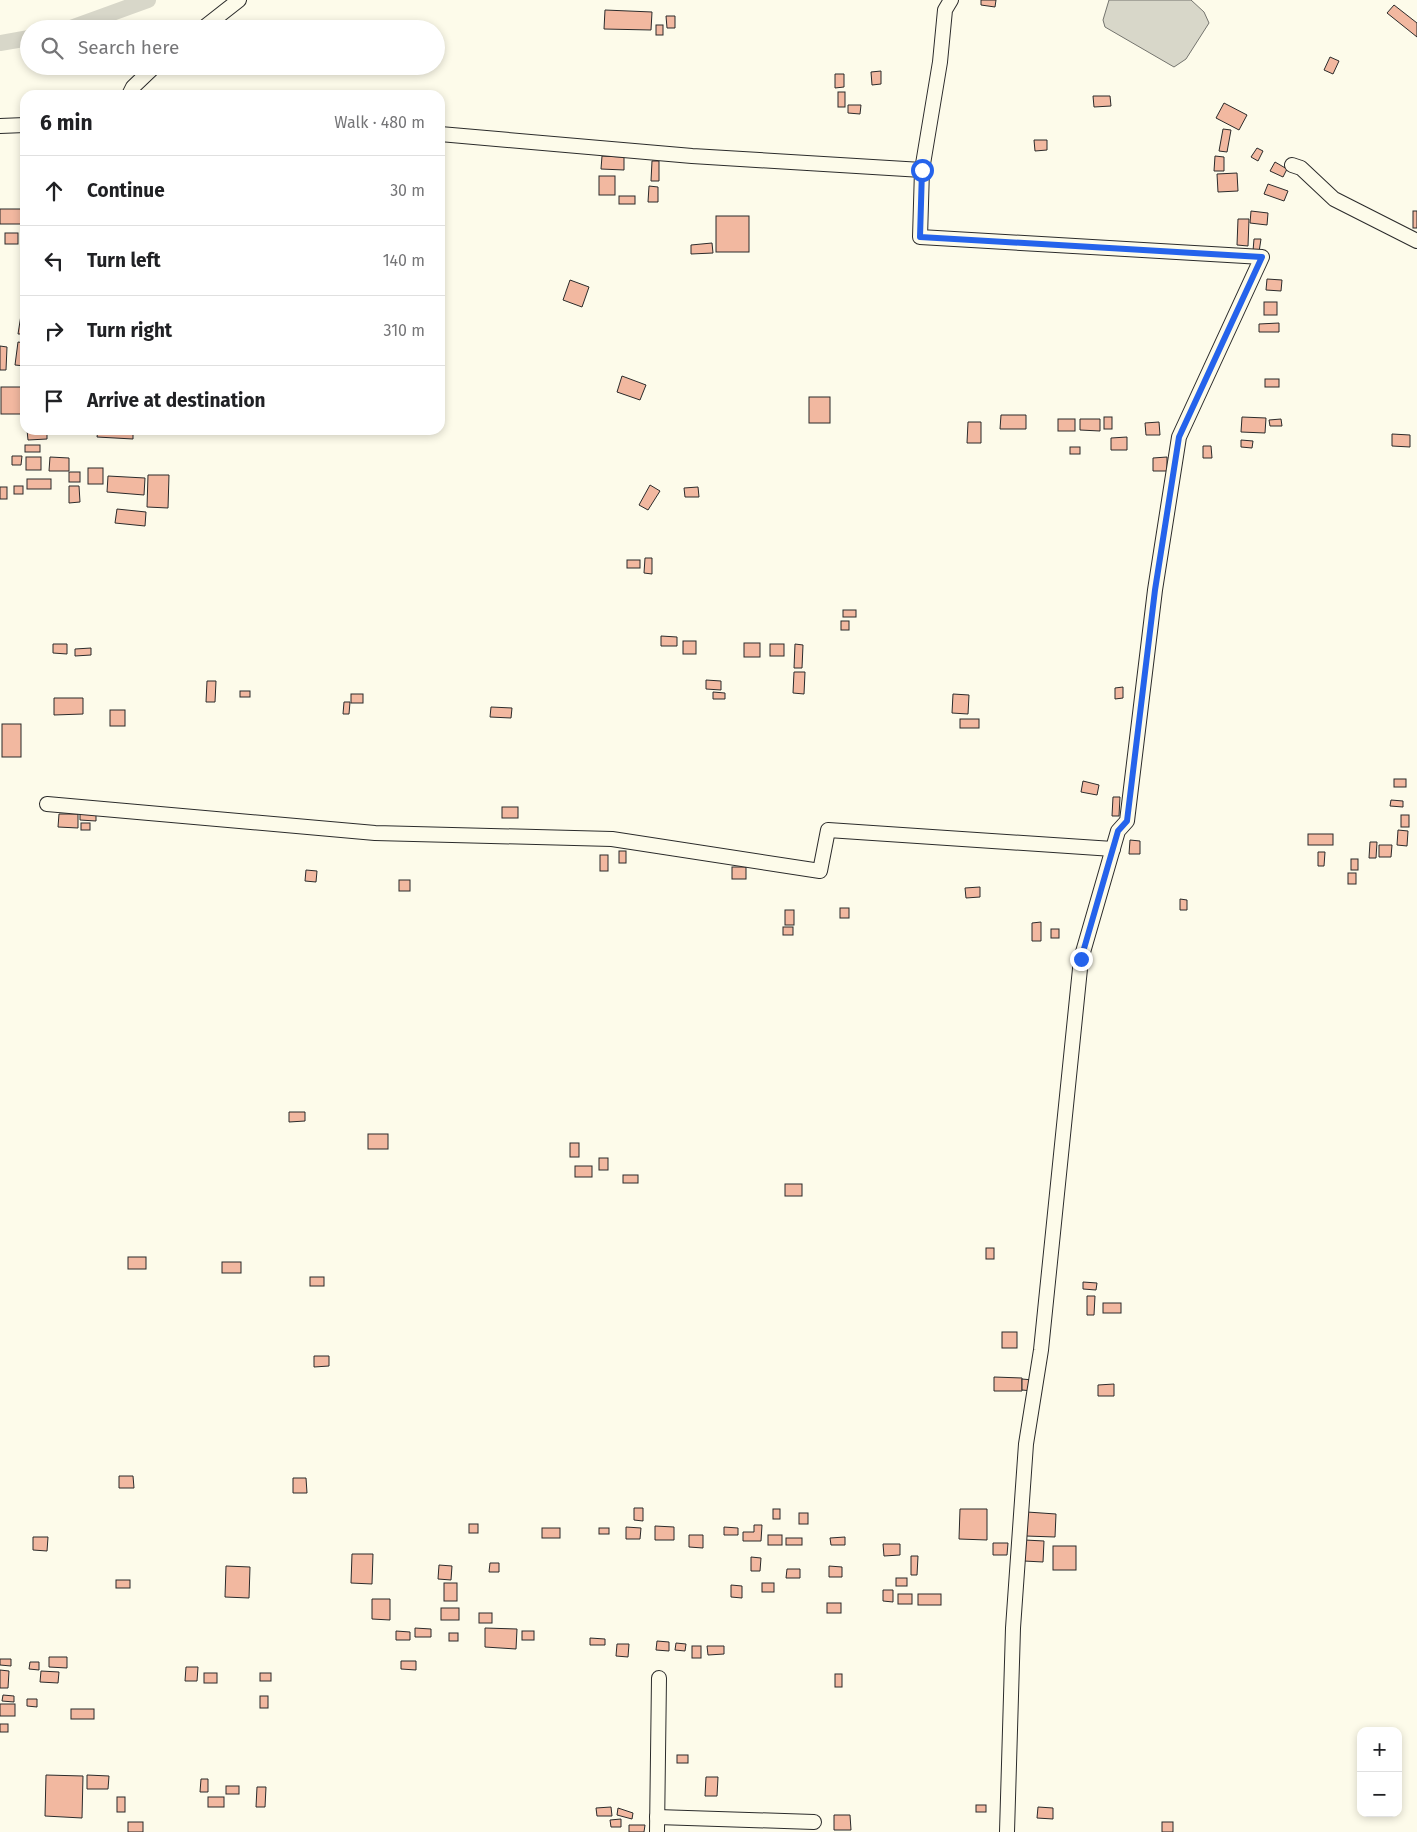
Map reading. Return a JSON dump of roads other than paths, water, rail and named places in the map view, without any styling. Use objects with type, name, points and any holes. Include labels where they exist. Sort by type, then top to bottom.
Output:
[{"type":"street","points":[[214,20],[240,0]]},
{"type":"street","points":[[951,0],[946,10],[940,62],[922,170],[920,237],[1262,257],[1179,437],[1155,590],[1127,821],[1118,831],[1081,959],[1041,1350],[1026,1444],[1014,1628],[1007,1832]]},
{"type":"street","points":[[132,90],[145,75]]},
{"type":"street","points":[[0,126],[20,126]]},
{"type":"street","points":[[445,134],[692,156],[922,170]]},
{"type":"street","points":[[1292,165],[1301,168],[1334,199],[1417,241]]},
{"type":"street","points":[[46,804],[375,834],[612,839],[820,871],[828,830],[1113,849]]},
{"type":"street","points":[[657,1832],[659,1678]]},
{"type":"street","points":[[657,1817],[814,1822]]},
{"type":"waterway","points":[[93,20],[148,0]]},
{"type":"waterway","points":[[0,43],[20,40]]}]
